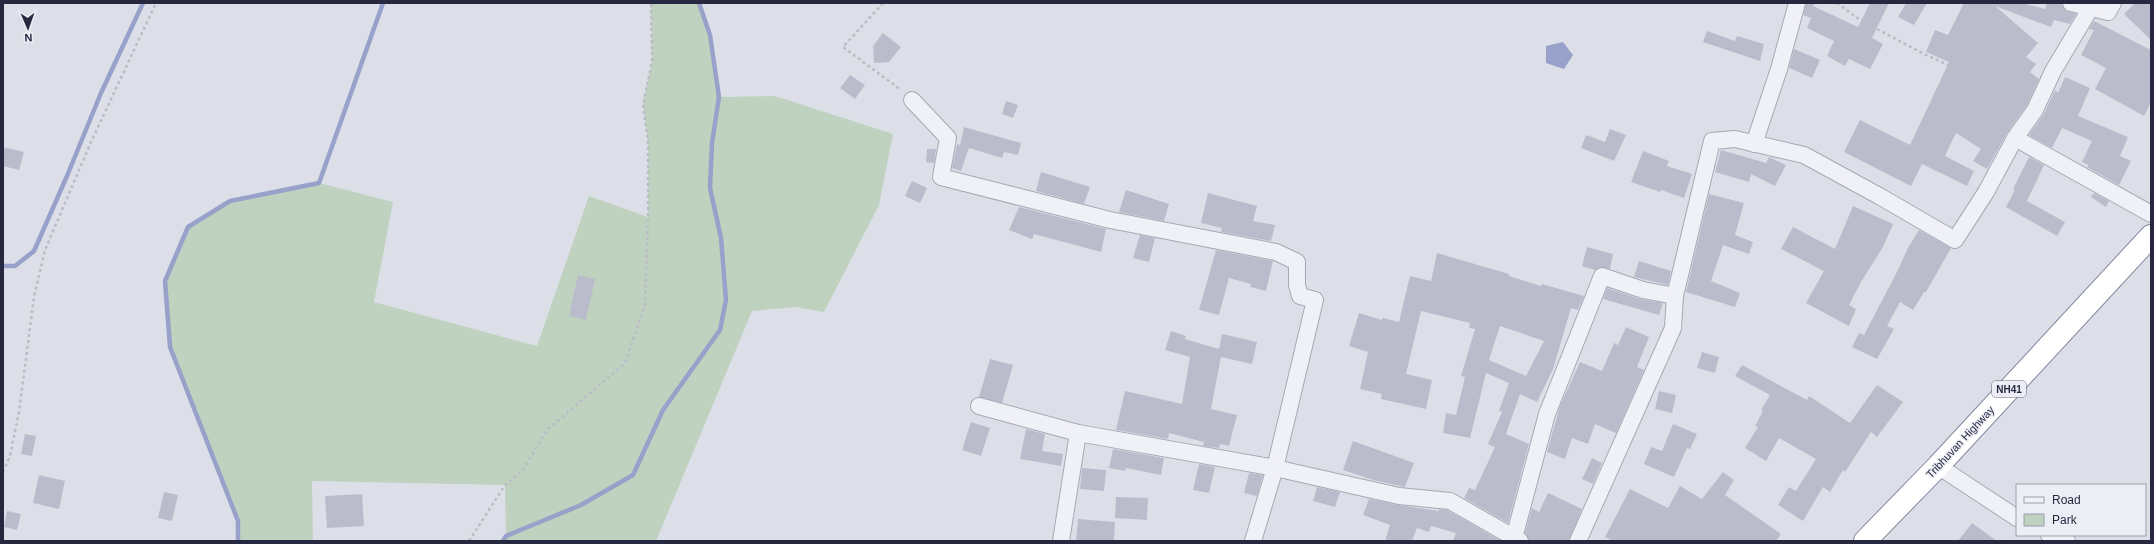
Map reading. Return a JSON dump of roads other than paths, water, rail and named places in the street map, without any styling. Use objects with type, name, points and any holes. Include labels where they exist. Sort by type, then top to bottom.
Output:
[{"type":"highway","name":"Tribhuvan Highway","points":[[1865,541],[1938,466],[2151,236]]},
{"type":"street","points":[[1754,144],[1779,69],[1797,3]]},
{"type":"street","points":[[2071,3],[2090,9],[2108,12],[2113,3]]},
{"type":"street","points":[[1578,541],[1673,328],[1675,296],[1712,141],[1735,139],[1804,155],[1955,240],[1986,192],[2015,138],[2035,110],[2053,70],[2090,9]]},
{"type":"street","points":[[912,100],[948,138],[940,177],[1110,220],[1276,252],[1297,262],[1297,285],[1300,296],[1315,300],[1275,468],[1253,541]]},
{"type":"street","points":[[2015,138],[2151,214]]},
{"type":"street","points":[[979,406],[1078,433],[1275,468],[1399,496],[1450,502],[1517,540],[1547,414],[1602,276],[1643,290],[1675,296]]},
{"type":"street","points":[[1061,541],[1078,433]]},
{"type":"street","points":[[1938,466],[2016,517]]},
{"type":"street","points":[[2052,536],[2067,541]]},
{"type":"water","points":[[1563,42],[1573,55],[1564,69],[1546,63],[1546,46]]},
{"type":"waterway","points":[[3,266],[15,266],[34,251],[101,93],[143,3]]},
{"type":"waterway","points":[[238,541],[238,521],[170,347],[165,281],[188,227],[230,201],[319,183],[383,3]]},
{"type":"waterway","points":[[503,541],[506,536],[581,505],[633,475],[663,410],[720,330],[726,300],[721,238],[710,188],[712,143],[719,97],[710,35],[699,3]]}]
